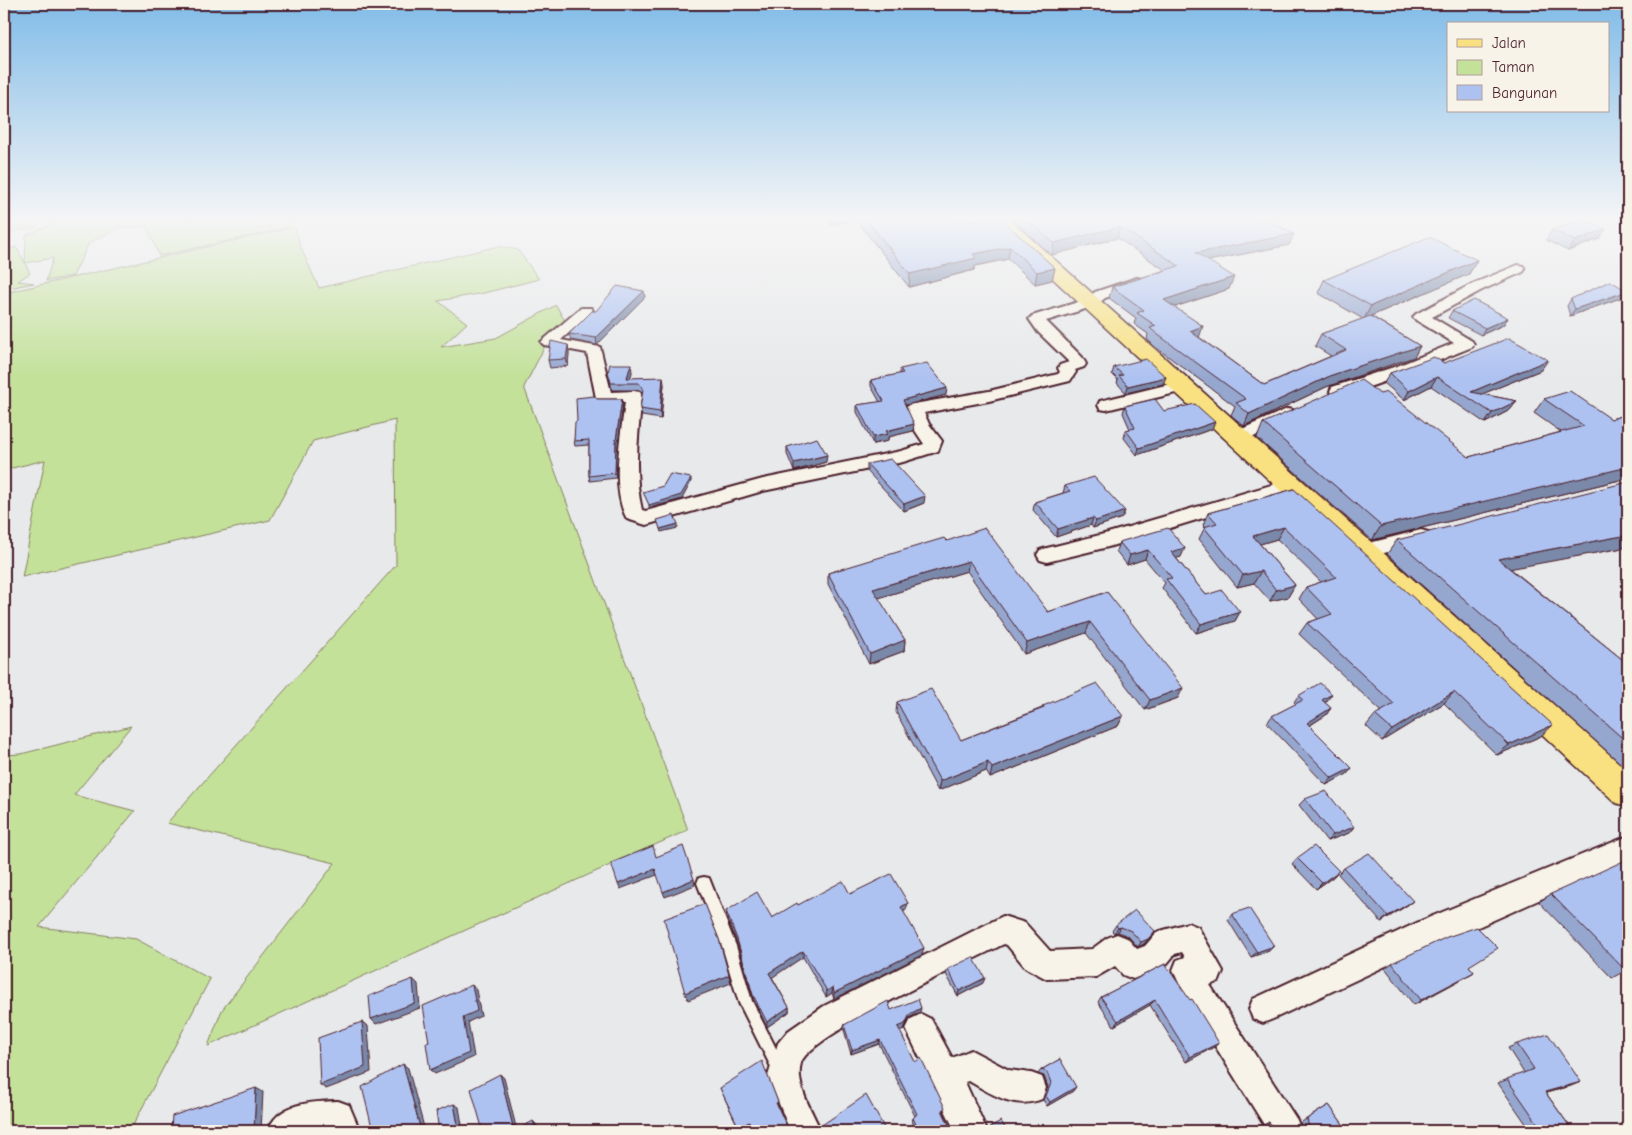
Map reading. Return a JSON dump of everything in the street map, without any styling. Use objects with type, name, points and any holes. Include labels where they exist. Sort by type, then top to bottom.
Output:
[{"type":"main road","points":[[1056,272],[1628,792]]},
{"type":"street","points":[[1326,396],[1466,344],[1421,317],[1512,272]]},
{"type":"street","points":[[586,312],[549,342],[594,350],[604,398],[634,396],[628,459],[628,493],[634,514],[646,518],[763,485],[903,456],[932,447],[933,441],[921,426],[914,410],[989,396],[1064,378],[1068,372],[1066,368],[1078,364],[1043,329],[1038,319],[1090,303],[1100,295],[1147,278]]},
{"type":"street","points":[[1106,405],[1182,386]]},
{"type":"street","points":[[1239,437],[1298,410]]},
{"type":"street","points":[[1047,555],[1108,540],[1292,485]]},
{"type":"street","points":[[1364,551],[1440,532]]},
{"type":"street","points":[[1263,1009],[1433,930],[1468,917],[1628,848]]},
{"type":"street","points":[[805,1131],[783,1076],[788,1053],[798,1041],[834,1016],[1003,930],[1015,933],[1040,962],[1054,966],[1096,963],[1117,948],[1133,965],[1155,956],[1167,942],[1188,937],[1209,971],[1187,970],[1196,989],[1286,1131]]},
{"type":"street","points":[[921,1028],[946,1075],[971,1131]]},
{"type":"street","points":[[946,1075],[971,1065],[1005,1085],[1031,1088]]},
{"type":"street","points":[[283,1131],[303,1118],[338,1116],[345,1131]]},
{"type":"lane","points":[[704,883],[729,946],[746,1003],[783,1076]]},
{"type":"green space","points":[[4,272],[29,272],[18,281],[34,283],[4,289]]},
{"type":"green space","points":[[49,272],[75,272],[73,276],[46,281]]},
{"type":"green space","points":[[97,272],[312,272],[319,288],[388,272],[534,272],[539,279],[484,293],[438,301],[467,323],[441,347],[496,338],[556,305],[566,323],[546,344],[524,387],[688,830],[208,1046],[222,1010],[335,863],[167,823],[396,565],[395,420],[313,441],[270,520],[22,577],[45,460],[4,470],[4,293]]},
{"type":"green space","points":[[131,726],[74,795],[135,811],[39,927],[136,939],[210,979],[130,1131],[4,1131],[4,755],[21,754]]},
{"type":"building","points":[[1160,272],[1226,272],[1234,277],[1164,300],[1203,326],[1190,331],[1264,385],[1346,350],[1321,334],[1370,316],[1420,346],[1332,375],[1249,414],[1236,403],[1246,399],[1157,334],[1150,328],[1156,326],[1137,313],[1144,310],[1112,287]]},
{"type":"building","points":[[1344,272],[1449,272],[1371,306],[1324,280]]},
{"type":"building","points":[[1610,281],[1628,291],[1575,309],[1571,299]]},
{"type":"building","points":[[617,286],[644,291],[596,338],[569,334],[592,311],[596,311]]},
{"type":"building","points":[[1474,300],[1508,318],[1485,328],[1452,311]]},
{"type":"building","points":[[1509,338],[1548,360],[1471,392],[1517,401],[1492,413],[1437,377],[1409,391],[1390,373],[1434,357],[1444,363]]},
{"type":"building","points":[[551,341],[568,345],[566,359],[548,360]]},
{"type":"building","points":[[1146,359],[1166,377],[1128,386],[1119,376],[1123,375],[1114,367]]},
{"type":"building","points":[[927,363],[947,388],[903,400],[914,424],[886,431],[888,434],[873,437],[857,405],[884,401],[871,380],[903,373],[900,369]]},
{"type":"building","points":[[610,364],[631,364],[627,378],[663,377],[660,412],[640,409],[643,389],[639,383],[611,383],[608,372]]},
{"type":"building","points":[[1361,380],[1380,394],[1387,392],[1469,457],[1584,426],[1544,399],[1570,391],[1611,419],[1628,414],[1628,467],[1381,526],[1263,423]]},
{"type":"building","points":[[594,396],[597,399],[622,399],[616,440],[615,473],[589,476],[589,440],[574,441],[575,422],[577,421],[576,398]]},
{"type":"building","points":[[1155,399],[1164,411],[1195,404],[1215,422],[1139,448],[1126,430],[1135,428],[1125,406]]},
{"type":"building","points":[[817,438],[827,455],[794,463],[787,447]]},
{"type":"building","points":[[891,459],[925,496],[904,504],[867,464]]},
{"type":"building","points":[[670,474],[691,478],[681,495],[649,505],[643,492],[663,486]]},
{"type":"building","points":[[1094,477],[1125,511],[1096,521],[1093,518],[1058,529],[1035,502],[1070,491],[1065,486]]},
{"type":"building","points":[[1628,482],[1628,535],[1498,559],[1628,664],[1628,743],[1397,540]]},
{"type":"building","points":[[1294,489],[1553,725],[1509,745],[1454,692],[1392,730],[1375,715],[1394,704],[1307,623],[1332,614],[1306,587],[1336,577],[1284,527],[1253,536],[1295,585],[1276,590],[1261,571],[1243,575],[1204,527],[1217,523],[1208,513]]},
{"type":"building","points":[[674,515],[678,524],[660,529],[657,520]]},
{"type":"building","points":[[985,528],[1048,612],[1107,592],[1183,688],[1150,700],[1090,622],[1027,643],[969,561],[873,589],[905,640],[870,654],[828,573],[944,538],[947,541]]},
{"type":"building","points":[[1168,528],[1185,548],[1171,552],[1206,595],[1222,590],[1240,612],[1201,624],[1166,579],[1172,578],[1148,550],[1130,555],[1119,542]]},
{"type":"building","points":[[1097,683],[1123,716],[992,768],[988,762],[940,781],[897,702],[931,689],[961,740],[1044,708],[1043,706]]},
{"type":"building","points":[[1320,683],[1332,694],[1322,700],[1331,708],[1307,723],[1352,768],[1332,778],[1272,716],[1303,700],[1298,696]]},
{"type":"building","points":[[1326,791],[1354,827],[1333,835],[1305,799]]},
{"type":"building","points":[[653,846],[656,857],[683,846],[694,879],[663,892],[655,869],[618,884],[611,863]]},
{"type":"building","points":[[1314,846],[1339,871],[1322,883],[1297,858]]},
{"type":"building","points":[[1369,853],[1413,901],[1388,916],[1344,868]]},
{"type":"building","points":[[1628,859],[1628,969],[1626,971],[1551,894]]},
{"type":"building","points":[[891,874],[908,903],[901,907],[924,948],[834,993],[833,987],[827,991],[803,951],[769,973],[789,1007],[767,1022],[753,995],[737,939],[726,911],[757,892],[772,918],[797,903],[798,905],[843,881],[850,894]]},
{"type":"building","points":[[705,904],[719,939],[729,975],[685,993],[664,919]]},
{"type":"building","points":[[1249,908],[1274,946],[1257,952],[1232,914]]},
{"type":"building","points":[[1135,910],[1155,931],[1148,939],[1141,942],[1131,931],[1121,927],[1118,928],[1116,925]]},
{"type":"building","points":[[1477,927],[1498,948],[1469,966],[1474,972],[1421,1000],[1392,963],[1447,937]]},
{"type":"building","points":[[973,957],[985,978],[959,991],[948,969]]},
{"type":"building","points":[[1165,964],[1190,1000],[1192,999],[1219,1043],[1190,1057],[1155,1000],[1118,1021],[1101,997]]},
{"type":"building","points":[[413,979],[415,1003],[371,1019],[369,996]]},
{"type":"building","points":[[472,985],[477,1011],[463,1017],[469,1053],[430,1070],[426,1043],[429,1042],[423,1006]]},
{"type":"building","points":[[918,999],[921,1008],[910,1014],[905,1024],[898,1027],[915,1062],[921,1058],[945,1108],[942,1110],[954,1131],[919,1131],[913,1118],[917,1114],[880,1040],[852,1050],[844,1025],[888,1001],[891,1010]]},
{"type":"building","points":[[362,1022],[365,1067],[320,1085],[318,1038]]},
{"type":"building","points":[[1548,1034],[1581,1082],[1545,1092],[1573,1131],[1543,1131],[1507,1079],[1534,1069],[1517,1044]]},
{"type":"building","points":[[1060,1059],[1076,1087],[1050,1102],[1046,1096],[1051,1083],[1047,1072],[1041,1070]]},
{"type":"building","points":[[762,1061],[778,1102],[776,1103],[789,1131],[753,1131],[749,1122],[739,1128],[720,1088]]},
{"type":"building","points":[[403,1064],[421,1131],[373,1131],[362,1087]]},
{"type":"building","points":[[500,1074],[514,1131],[483,1131],[471,1089]]},
{"type":"building","points":[[256,1088],[254,1131],[171,1131],[172,1116]]},
{"type":"building","points":[[866,1095],[886,1131],[812,1131],[822,1129],[822,1125]]},
{"type":"building","points":[[454,1104],[459,1131],[439,1131],[436,1111]]},
{"type":"building","points":[[1329,1105],[1348,1131],[1254,1131],[1269,1122],[1274,1129],[1308,1129],[1307,1119]]},
{"type":"building","points":[[533,1121],[536,1131],[515,1131]]},
{"type":"building","points":[[1001,1121],[1007,1131],[982,1131],[990,1129],[991,1126]]},
{"type":"building","points":[[604,1126],[606,1131],[596,1131]]}]
